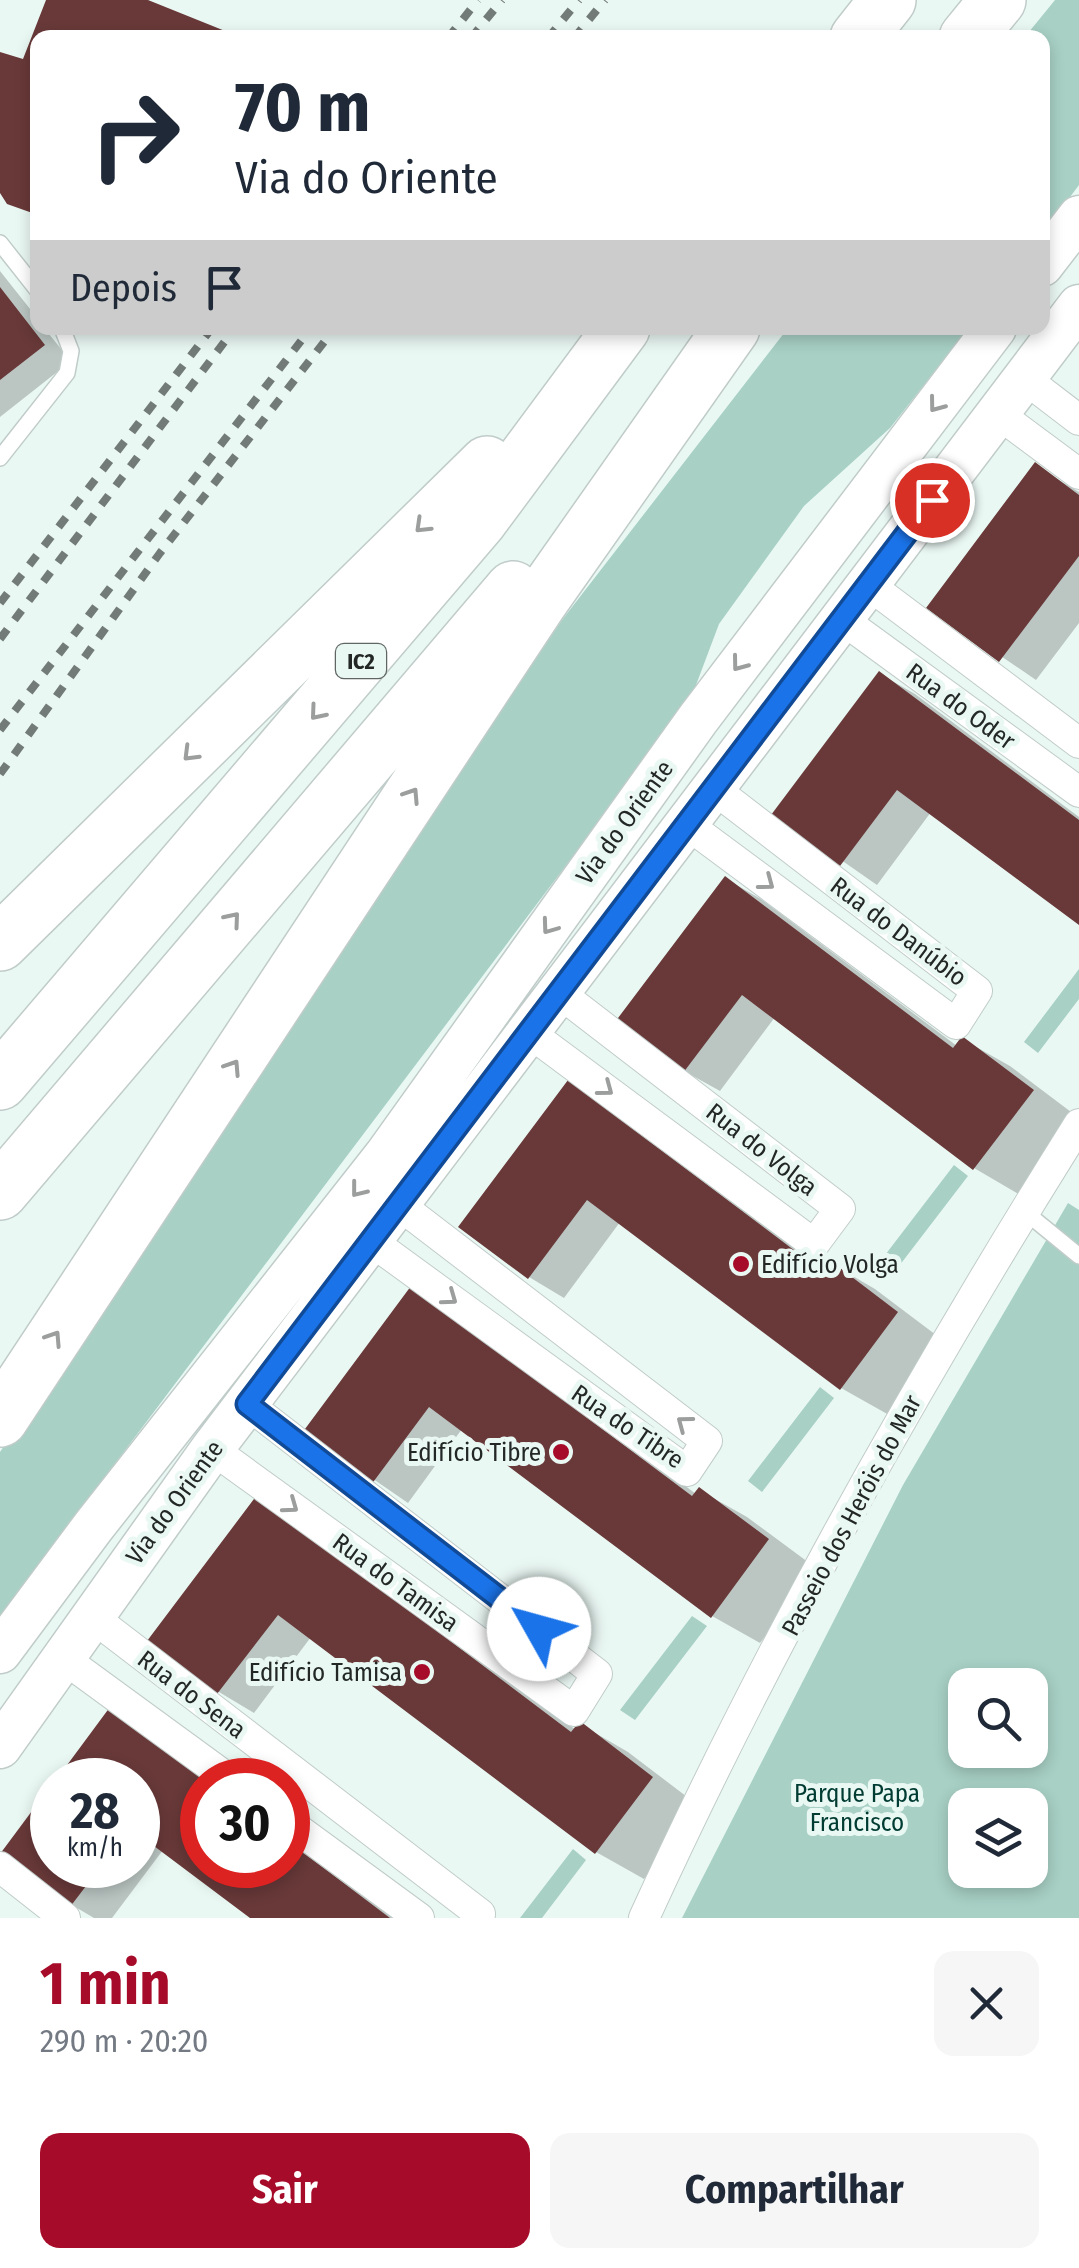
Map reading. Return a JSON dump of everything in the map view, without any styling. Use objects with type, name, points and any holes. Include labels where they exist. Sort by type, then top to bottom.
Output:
[{"type":"highway","points":[[864,30],[888,0]]},
{"type":"highway","points":[[974,30],[998,0]]},
{"type":"highway","points":[[0,1419],[538,604],[727,335]]},
{"type":"highway","points":[[0,942],[608,345]]},
{"type":"highway","name":"IC2","points":[[0,1082],[118,950],[479,521],[608,345]]},
{"type":"highway","points":[[0,1192],[539,558],[636,466]]},
{"type":"street","points":[[1050,255],[1079,217]]},
{"type":"street","name":"Via do Oriente","points":[[0,1746],[212,1449],[1079,306]]},
{"type":"street","name":"Via do Oriente","points":[[0,1652],[92,1526],[386,1155],[698,718],[990,335]]},
{"type":"street","points":[[1024,378],[1079,420]]},
{"type":"street","points":[[997,414],[1079,474]]},
{"type":"street","name":"Rua do Oder","points":[[869,585],[1079,743]]},
{"type":"street","name":"Rua do Oder","points":[[844,620],[1079,792]]},
{"type":"street","name":"Rua do Danúbio","points":[[688,825],[956,1024],[977,991],[714,790]]},
{"type":"street","name":"Rua do Volga","points":[[528,1031],[814,1244],[840,1209],[558,992]]},
{"type":"street","name":"Passeio dos Heróis do Mar","points":[[644,1918],[695,1809],[943,1344],[1079,1125]]},
{"type":"street","name":"Rua do Tibre","points":[[371,1240],[687,1471],[708,1440],[398,1204]]},
{"type":"street","name":"Rua do Tamisa","points":[[212,1449],[574,1712],[597,1674],[247,1404]]},
{"type":"street","name":"Rua do Sena","points":[[91,1616],[480,1914],[478,1918]]},
{"type":"street","name":"Rua do Sena","points":[[63,1658],[200,1758]]},
{"type":"street","points":[[310,1838],[419,1918]]},
{"type":"street","points":[[0,1867],[66,1918]]},
{"type":"lane","points":[[0,242],[30,281]]},
{"type":"lane","points":[[0,458],[67,373],[71,350],[65,335]]},
{"type":"lane","points":[[1024,1211],[1079,1256]]},
{"type":"green space","points":[[1055,0],[1079,0],[1079,185],[1050,224],[1050,30],[1031,30]]},
{"type":"green space","points":[[783,335],[963,335],[890,428],[804,506],[719,624],[690,701],[0,1616],[0,1452],[562,620]]},
{"type":"green space","points":[[1079,969],[1079,999],[1038,1053],[1024,1042]]},
{"type":"green space","points":[[954,1165],[968,1176],[896,1270],[882,1259]]},
{"type":"green space","name":"Parque Papa Francisco","points":[[1068,1203],[1079,1210],[1079,1918],[682,1918],[903,1485]]},
{"type":"green space","points":[[820,1387],[834,1398],[762,1492],[748,1481]]},
{"type":"green space","points":[[692,1616],[707,1626],[635,1720],[620,1710]]},
{"type":"green space","points":[[573,1849],[586,1860],[542,1918],[520,1918]]},
{"type":"building","points":[[46,0],[148,0],[223,30],[34,30]]},
{"type":"building","points":[[30,41],[30,212],[7,204],[0,193],[0,52],[23,59]]},
{"type":"building","points":[[0,287],[30,326],[30,335],[37,335],[45,345],[0,380]]},
{"type":"building","points":[[1035,462],[1079,495],[1079,556],[999,662],[926,608]]},
{"type":"building","points":[[879,671],[1079,820],[1079,925],[897,790],[840,866],[771,815]]},
{"type":"building","points":[[725,876],[953,1048],[962,1036],[1034,1090],[973,1170],[742,995],[683,1073],[615,1022]]},
{"type":"building","name":"Edifício Volga","points":[[568,1080],[819,1269],[827,1258],[898,1312],[840,1390],[587,1200],[528,1279],[458,1227]]},
{"type":"building","name":"Edifício Tibre","points":[[411,1286],[692,1496],[699,1487],[769,1539],[711,1618],[429,1407],[371,1485],[302,1433]]},
{"type":"building","name":"Edifício Tamisa","points":[[257,1495],[571,1732],[580,1721],[653,1777],[595,1854],[278,1615],[217,1694],[147,1641]]},
{"type":"building","points":[[110,1707],[180,1760],[180,1866],[160,1850],[160,1758],[72,1758]]},
{"type":"building","points":[[30,1814],[30,1877],[0,1854]]},
{"type":"building","points":[[310,1858],[390,1918],[250,1918],[210,1888],[310,1888]]},
{"type":"building","points":[[45,1888],[84,1888],[70,1907]]},
{"type":"railway","points":[[454,30],[478,0]]},
{"type":"railway","points":[[478,30],[502,0]]},
{"type":"railway","points":[[555,30],[579,0]]},
{"type":"railway","points":[[581,30],[605,0]]},
{"type":"railway","points":[[0,603],[207,335]]},
{"type":"railway","points":[[0,639],[230,335]]},
{"type":"railway","points":[[0,730],[306,335]]},
{"type":"railway","points":[[0,774],[160,553],[330,335]]},
{"type":"place","name":"Edifício Volga","points":[[741,1264]]},
{"type":"place","name":"Edifício Tibre","points":[[561,1452]]},
{"type":"place","name":"Edifício Tamisa","points":[[422,1672]]},
{"type":"route","points":[[539,1629],[247,1404],[932,500]]}]
